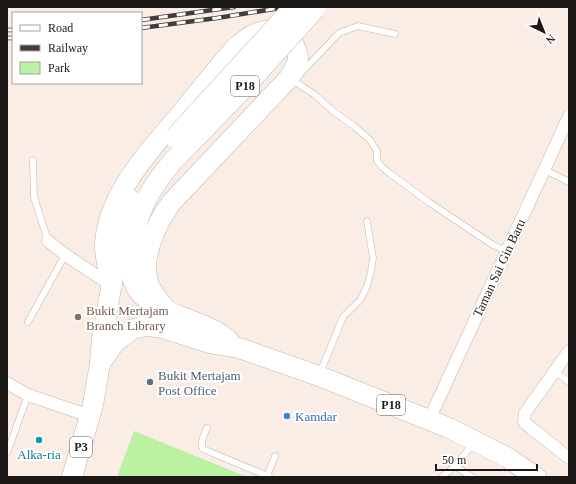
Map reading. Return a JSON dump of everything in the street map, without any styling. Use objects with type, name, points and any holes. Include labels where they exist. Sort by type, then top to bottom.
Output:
[{"type":"main road","name":"P18","points":[[100,363],[102,339],[112,285],[132,216],[135,190],[152,163],[294,7]]},
{"type":"main road","name":"P18","points":[[132,216],[173,161],[243,89],[316,7]]},
{"type":"main road","points":[[112,285],[106,262],[105,246],[108,224],[115,205],[128,180],[143,159],[235,48],[257,33],[266,30],[275,30],[284,34],[291,42],[298,59],[292,79],[171,203],[157,226],[150,244],[146,261],[147,278],[152,290],[168,312]]},
{"type":"main road","name":"P18","points":[[132,216],[135,230],[131,262],[134,282],[141,293],[151,302],[168,312],[215,331],[239,348]]},
{"type":"main road","name":"P18","points":[[100,363],[116,341],[133,329],[146,326],[163,328],[209,343],[239,348],[319,376],[449,428],[508,458],[536,477]]},
{"type":"main road","name":"P3","points":[[72,477],[90,416],[100,363]]},
{"type":"street","name":"Taman Sai Gin Baru","points":[[429,420],[569,116]]},
{"type":"street","points":[[48,241],[86,270],[112,285]]},
{"type":"street","points":[[569,351],[525,413],[524,422],[569,458]]},
{"type":"street","points":[[7,383],[28,395],[90,416]]},
{"type":"lane","points":[[395,34],[358,26],[339,33],[292,79],[315,95],[370,140],[377,151],[377,161],[388,172],[436,207],[493,245],[507,251]]},
{"type":"lane","points":[[33,160],[34,197],[48,241]]},
{"type":"lane","points":[[544,170],[569,182]]},
{"type":"lane","points":[[319,376],[343,317],[361,299],[367,286],[373,258],[367,221]]},
{"type":"lane","points":[[28,322],[65,255]]},
{"type":"lane","points":[[554,371],[569,382]]},
{"type":"lane","points":[[7,450],[28,395]]},
{"type":"lane","points":[[207,428],[201,445],[203,449],[268,476],[275,456]]},
{"type":"lane","points":[[442,477],[455,466],[475,441]]},
{"type":"lane","points":[[455,466],[472,477]]},
{"type":"green space","points":[[134,431],[247,477],[117,477]]},
{"type":"railway","points":[[142,20],[234,7]]},
{"type":"railway","points":[[142,28],[286,7]]},
{"type":"railway","points":[[7,30],[12,30]]},
{"type":"railway","points":[[7,38],[12,38]]},
{"type":"place","name":"Bukit Mertajam Branch Library","points":[[78,317]]},
{"type":"place","name":"Bukit Mertajam Post Office","points":[[150,382]]},
{"type":"place","name":"Kamdar","points":[[287,416]]},
{"type":"place","name":"Alka-ria","points":[[39,440]]}]
